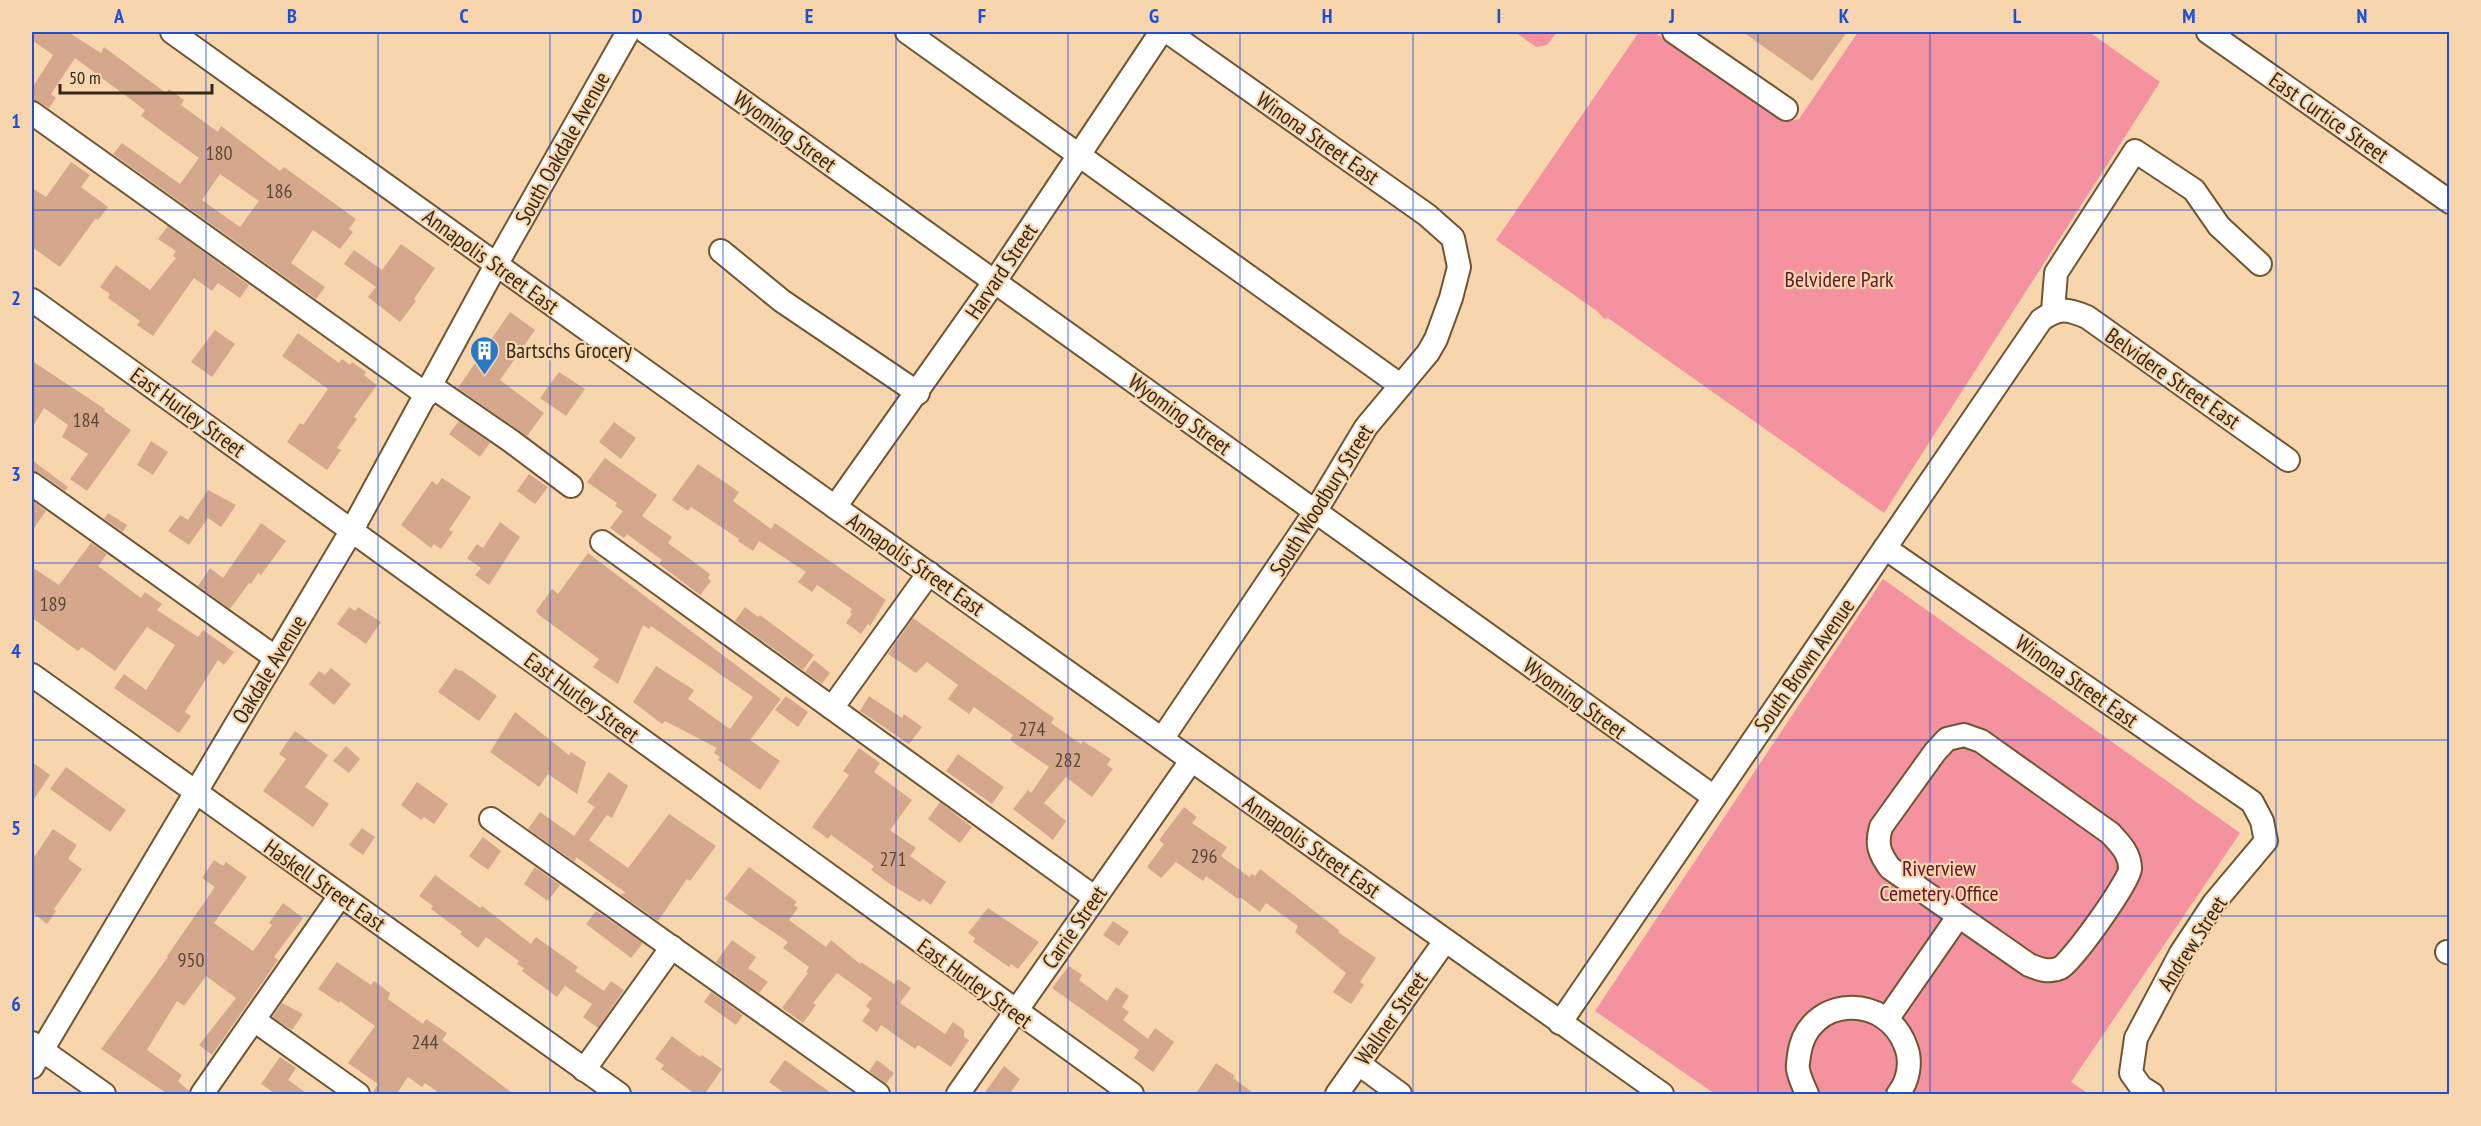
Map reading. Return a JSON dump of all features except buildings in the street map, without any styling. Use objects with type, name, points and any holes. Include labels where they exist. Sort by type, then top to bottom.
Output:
[{"type":"street","name":"Annapolis Street East","points":[[172,32],[1662,1095]]},
{"type":"street","name":"South Oakdale Avenue","points":[[496,265],[628,32]]},
{"type":"street","name":"Wyoming Street","points":[[646,32],[1714,797]]},
{"type":"street","points":[[907,32],[1400,385]]},
{"type":"street","name":"Harvard Street","points":[[836,507],[995,281],[1161,32]]},
{"type":"street","name":"Winona Street East","points":[[1168,32],[1427,215],[1453,238],[1457,255]]},
{"type":"street","points":[[1674,32],[1786,109]]},
{"type":"street","name":"East Curtice Street","points":[[2208,32],[2450,202]]},
{"type":"street","points":[[32,113],[429,391],[521,447],[571,486]]},
{"type":"street","points":[[2053,311],[2056,273],[2136,151],[2194,189],[2219,226],[2260,264]]},
{"type":"street","points":[[721,251],[782,301],[918,393]]},
{"type":"street","name":"South Woodbury Street","points":[[1162,739],[1343,470],[1366,427],[1428,353],[1436,339],[1458,271],[1457,255]]},
{"type":"street","name":"Oakdale Avenue","points":[[35,1054],[195,793],[352,530],[496,265]]},
{"type":"street","name":"East Hurley Street","points":[[32,300],[1132,1095]]},
{"type":"street","name":"Belvidere Street East","points":[[2053,311],[2070,310],[2087,317],[2288,459]]},
{"type":"street","name":"South Brown Avenue","points":[[1560,1023],[2030,333],[2053,311]]},
{"type":"street","points":[[32,484],[276,658]]},
{"type":"street","points":[[602,542],[1094,897]]},
{"type":"street","name":"Winona Street East","points":[[1884,548],[2252,802],[2262,821]]},
{"type":"street","points":[[832,708],[929,573]]},
{"type":"street","name":"Haskell Street East","points":[[32,675],[619,1095]]},
{"type":"street","points":[[1964,735],[1981,741],[2110,833],[2126,850],[2130,869],[2125,884],[2072,958],[2061,968],[2045,971],[2028,965],[1958,917],[1890,868],[1880,854],[1877,839],[1881,826],[1935,752],[1947,739],[1964,735]]},
{"type":"street","name":"Carrie Street","points":[[958,1095],[1191,761]]},
{"type":"street","points":[[491,819],[878,1095]]},
{"type":"street","name":"Andrew Street","points":[[2151,1095],[2141,1087],[2131,1073],[2136,1038],[2181,953],[2214,903],[2266,841],[2262,821]]},
{"type":"street","points":[[202,1095],[340,896]]},
{"type":"street","points":[[1888,1018],[1958,917]]},
{"type":"street","name":"Wallner Street","points":[[1337,1095],[1445,941]]},
{"type":"street","points":[[584,1070],[672,947]]},
{"type":"street","points":[[1807,1095],[1797,1068],[1801,1043],[1814,1022],[1832,1011],[1861,1007],[1888,1018],[1901,1033],[1910,1057],[1905,1086],[1900,1094]]},
{"type":"street","points":[[254,1020],[358,1095]]},
{"type":"street","points":[[35,1054],[104,1095]]},
{"type":"street","points":[[1359,1064],[1400,1095]]},
{"type":"green space","points":[[1515,32],[1557,32],[1547,45],[1536,47]]},
{"type":"green space","name":"Belvidere Park","points":[[1639,32],[1654,32],[1783,122],[1799,119],[1858,32],[2089,32],[2160,82],[1884,513],[1608,318],[1604,319],[1597,311],[1496,240]]},
{"type":"green space","name":"Riverview Cemetery Office","points":[[1883,579],[2240,833],[2071,1082],[2089,1094],[1715,1094],[1595,1011]]},
{"type":"place","name":"Bartschs Grocery","points":[[485,376]]}]
